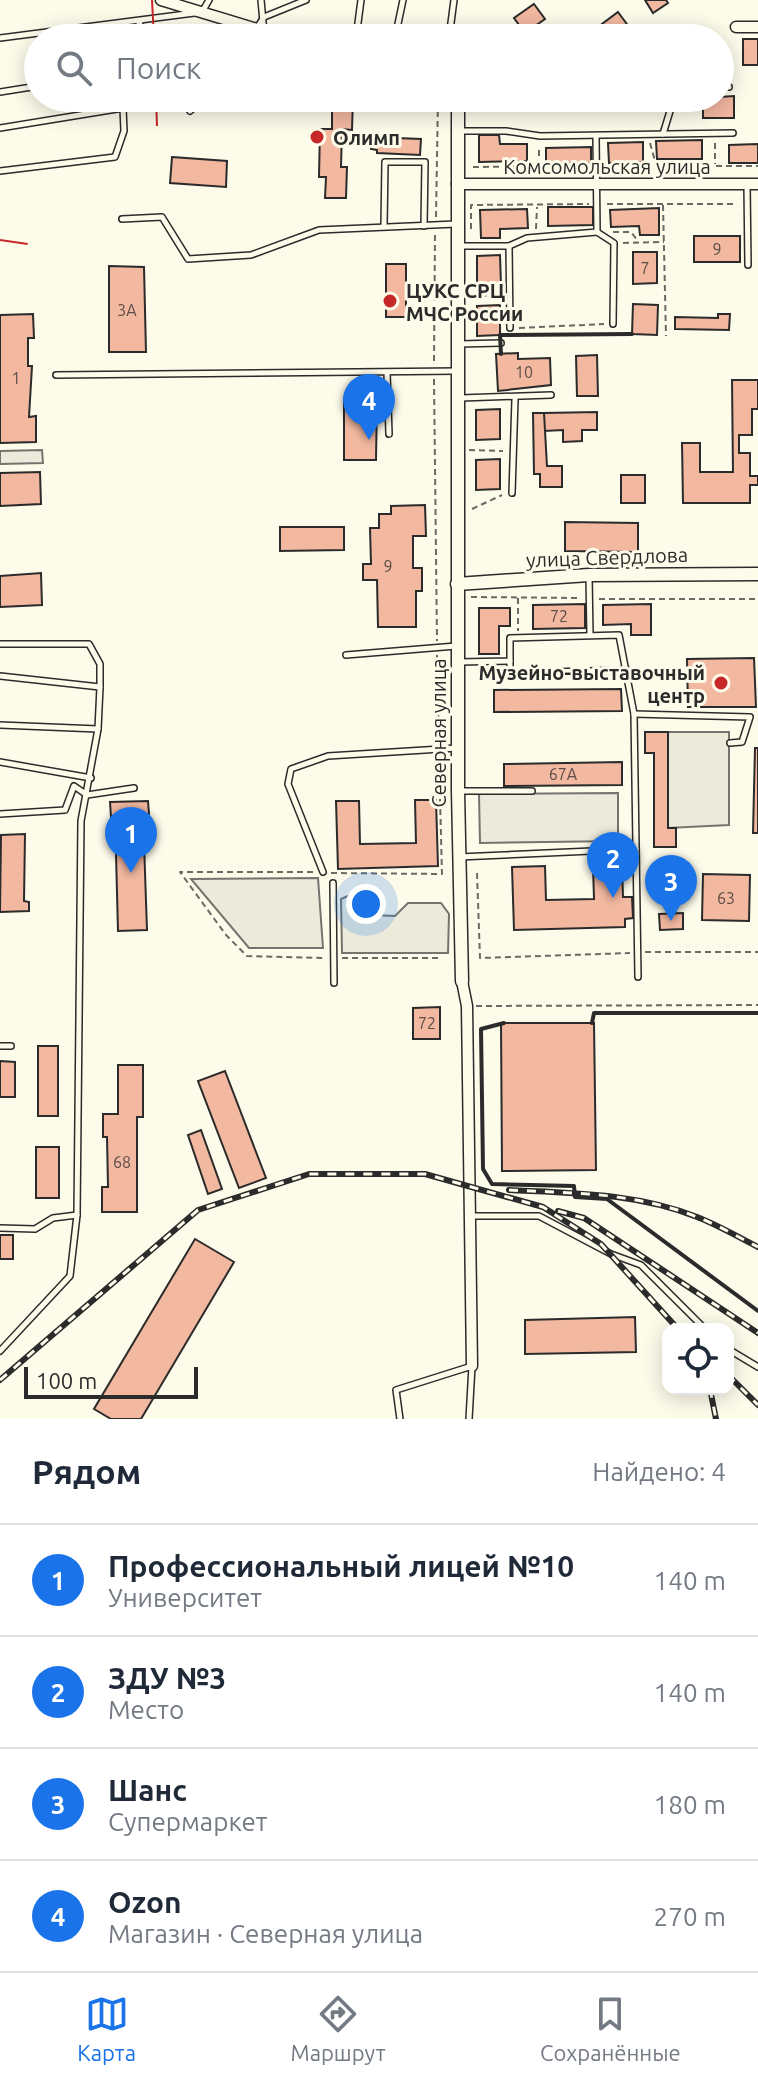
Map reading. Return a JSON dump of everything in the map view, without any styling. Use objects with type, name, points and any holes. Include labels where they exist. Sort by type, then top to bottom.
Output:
[{"type":"street","points":[[164,0],[236,24]]},
{"type":"street","points":[[736,27],[758,27]]},
{"type":"street","name":"Северная улица","points":[[457,112],[457,224],[464,246],[458,344],[462,584],[457,646],[458,857],[462,981],[467,1006],[472,1366]]},
{"type":"street","name":"Комсомольская улица","points":[[457,184],[752,184]]},
{"type":"street","name":"улица Свердлова","points":[[462,584],[589,575],[758,574]]},
{"type":"lane","points":[[115,24],[161,15],[202,12],[209,0]]},
{"type":"lane","points":[[261,0],[265,24]]},
{"type":"lane","points":[[264,17],[306,0]]},
{"type":"lane","points":[[358,24],[361,0]]},
{"type":"lane","points":[[398,24],[403,0]]},
{"type":"lane","points":[[451,24],[454,0]]},
{"type":"lane","points":[[0,38],[24,35]]},
{"type":"lane","points":[[0,92],[24,88]]},
{"type":"lane","points":[[0,128],[98,112]]},
{"type":"lane","points":[[0,171],[115,157],[124,131],[123,112]]},
{"type":"lane","points":[[663,134],[670,112]]},
{"type":"lane","points":[[458,131],[596,137],[733,133]]},
{"type":"lane","points":[[596,137],[597,232]]},
{"type":"lane","points":[[384,226],[385,162],[425,162],[424,226]]},
{"type":"lane","points":[[748,265],[747,204],[752,184]]},
{"type":"lane","points":[[122,219],[162,217],[188,259],[251,255],[319,230],[457,224]]},
{"type":"lane","points":[[464,246],[509,246],[536,238],[597,232],[614,243],[613,324]]},
{"type":"lane","points":[[509,246],[510,328]]},
{"type":"lane","points":[[458,344],[501,343]]},
{"type":"lane","points":[[56,375],[459,371]]},
{"type":"lane","points":[[387,373],[389,434]]},
{"type":"lane","points":[[460,398],[515,399],[551,395]]},
{"type":"lane","points":[[512,493],[515,399]]},
{"type":"lane","points":[[589,575],[590,635]]},
{"type":"lane","points":[[627,670],[510,673],[510,638],[619,635],[627,670],[634,714],[638,977]]},
{"type":"lane","points":[[0,644],[89,644],[100,664],[98,729],[81,821],[77,1215],[70,1276],[0,1351]]},
{"type":"lane","points":[[346,655],[457,646]]},
{"type":"lane","points":[[458,662],[510,661]]},
{"type":"lane","points":[[0,676],[100,687]]},
{"type":"lane","points":[[634,714],[758,716]]},
{"type":"lane","points":[[730,743],[742,742],[750,717]]},
{"type":"lane","points":[[0,725],[98,729]]},
{"type":"lane","points":[[323,872],[288,784],[291,769],[328,756],[458,748]]},
{"type":"lane","points":[[0,762],[91,778]]},
{"type":"lane","points":[[0,814],[65,810],[74,786],[87,795],[134,788]]},
{"type":"lane","points":[[458,791],[532,791]]},
{"type":"lane","points":[[458,857],[636,849]]},
{"type":"lane","points":[[333,883],[334,983]]},
{"type":"lane","points":[[0,1046],[11,1046]]},
{"type":"lane","points":[[0,1228],[35,1229],[53,1218],[77,1215]]},
{"type":"lane","points":[[468,1216],[539,1216],[611,1254],[641,1265],[699,1323]]},
{"type":"lane","points":[[734,1353],[758,1367]]},
{"type":"lane","points":[[400,1419],[396,1390],[472,1366],[469,1419]]},
{"type":"path","points":[[437,641],[434,372],[438,112]]},
{"type":"path","points":[[714,133],[715,165]]},
{"type":"path","points":[[645,135],[655,161],[661,166]]},
{"type":"path","points":[[539,166],[540,136]]},
{"type":"path","points":[[473,167],[758,166]]},
{"type":"path","points":[[663,204],[666,336]]},
{"type":"path","points":[[464,246],[471,205],[747,204]]},
{"type":"path","points":[[536,238],[537,206]]},
{"type":"path","points":[[597,232],[631,232],[639,242]]},
{"type":"path","points":[[614,243],[664,242]]},
{"type":"path","points":[[470,283],[470,295],[508,296]]},
{"type":"path","points":[[510,328],[613,324]]},
{"type":"path","points":[[468,437],[468,450],[515,451]]},
{"type":"path","points":[[468,512],[487,501],[512,493]]},
{"type":"path","points":[[462,584],[468,597],[758,599]]},
{"type":"path","points":[[518,596],[518,632]]},
{"type":"path","points":[[441,958],[247,956],[226,935],[180,872],[442,874]]},
{"type":"path","points":[[477,873],[480,958],[638,952],[758,952]]},
{"type":"path","points":[[467,1006],[758,1005]]},
{"type":"shaded area","points":[[42,450],[43,463],[0,464],[0,451]]},
{"type":"shaded area","points":[[668,732],[729,732],[729,825],[668,828]]},
{"type":"shaded area","points":[[618,793],[618,841],[480,843],[479,794]]},
{"type":"shaded area","points":[[318,878],[323,948],[249,948],[191,879]]},
{"type":"shaded area","points":[[350,895],[362,902],[373,915],[395,916],[408,903],[441,903],[449,914],[448,953],[342,953],[341,899]]},
{"type":"building","points":[[645,0],[666,0],[668,3],[653,13]]},
{"type":"building","points":[[534,4],[545,19],[538,24],[518,24],[514,18]]},
{"type":"building","points":[[618,12],[627,24],[602,24]]},
{"type":"building","points":[[743,39],[758,39],[758,65],[743,65]]},
{"type":"building","points":[[332,112],[353,112],[352,130],[342,129],[341,167],[347,167],[346,198],[325,198],[326,177],[319,177],[320,129],[332,129]]},
{"type":"building","points":[[703,112],[734,112],[734,118],[703,118]]},
{"type":"building","points":[[479,135],[499,135],[500,144],[527,144],[527,161],[479,162]]},
{"type":"building","points":[[371,137],[421,139],[420,155],[377,153],[377,150],[371,149]]},
{"type":"building","points":[[702,140],[702,159],[657,159],[656,141]]},
{"type":"building","points":[[643,142],[643,162],[609,163],[608,143]]},
{"type":"building","points":[[758,144],[758,163],[729,163],[729,145]]},
{"type":"building","points":[[591,147],[591,163],[546,164],[546,148]]},
{"type":"building","points":[[172,157],[227,161],[226,187],[170,183]]},
{"type":"building","points":[[548,207],[593,207],[593,225],[548,226]]},
{"type":"building","points":[[659,208],[659,235],[640,235],[639,226],[611,227],[610,210]]},
{"type":"building","points":[[527,209],[528,228],[500,229],[500,238],[481,238],[480,210]]},
{"type":"building","points":[[694,236],[740,236],[740,262],[694,262]]},
{"type":"building","points":[[633,252],[657,252],[657,283],[633,284]]},
{"type":"building","points":[[500,255],[501,286],[477,286],[477,256]]},
{"type":"building","points":[[386,264],[406,264],[406,317],[386,317]]},
{"type":"building","points":[[109,266],[144,267],[146,352],[109,352]]},
{"type":"building","points":[[633,304],[658,305],[657,335],[632,334]]},
{"type":"building","points":[[500,305],[500,335],[477,336],[477,306]]},
{"type":"building","points":[[33,314],[34,338],[28,338],[28,366],[32,366],[29,417],[36,416],[36,442],[0,443],[0,315]]},
{"type":"building","points":[[718,314],[730,314],[729,330],[675,329],[675,317],[718,318]]},
{"type":"building","points":[[518,353],[518,359],[550,358],[551,385],[498,391],[496,354]]},
{"type":"building","points":[[597,355],[598,396],[577,396],[576,356]]},
{"type":"building","points":[[732,380],[758,380],[758,409],[752,409],[752,435],[739,435],[739,453],[750,453],[750,476],[758,476],[758,485],[750,485],[750,503],[683,503],[682,443],[700,443],[700,472],[733,472]]},
{"type":"building","points":[[344,398],[377,398],[376,460],[344,460]]},
{"type":"building","points":[[500,409],[500,439],[476,440],[476,410]]},
{"type":"building","points":[[597,412],[597,430],[582,430],[582,441],[563,442],[563,430],[544,431],[544,413]]},
{"type":"building","points":[[533,413],[544,413],[547,466],[562,466],[562,487],[540,487],[540,474],[534,474]]},
{"type":"building","points":[[500,459],[500,489],[476,490],[476,460]]},
{"type":"building","points":[[40,472],[41,504],[0,506],[0,473]]},
{"type":"building","points":[[621,475],[645,475],[645,503],[621,503]]},
{"type":"building","points":[[425,505],[426,536],[413,536],[413,568],[422,568],[422,591],[416,591],[416,627],[378,627],[377,580],[363,580],[363,564],[371,564],[370,528],[379,528],[379,514],[391,514],[391,506]]},
{"type":"building","points":[[565,522],[638,523],[638,552],[565,551]]},
{"type":"building","points":[[280,527],[344,527],[344,550],[280,551]]},
{"type":"building","points":[[41,573],[42,605],[0,607],[0,576]]},
{"type":"building","points":[[585,604],[585,628],[533,629],[533,605]]},
{"type":"building","points":[[651,604],[651,635],[631,635],[631,624],[603,625],[603,605]]},
{"type":"building","points":[[479,608],[510,608],[510,626],[499,626],[499,654],[479,654]]},
{"type":"building","name":"Музейно-выставочный центр","points":[[754,658],[756,707],[688,707],[687,659]]},
{"type":"building","points":[[621,689],[622,711],[494,712],[494,690]]},
{"type":"building","points":[[645,732],[668,732],[668,828],[676,828],[676,847],[654,847],[654,753],[645,753]]},
{"type":"building","points":[[755,748],[758,748],[758,833],[753,833]]},
{"type":"building","points":[[622,762],[622,785],[504,786],[504,764]]},
{"type":"building","points":[[415,800],[436,800],[438,866],[338,869],[336,801],[359,801],[360,844],[416,843]]},
{"type":"building","points":[[148,801],[149,814],[143,814],[147,930],[118,931],[115,816],[111,817],[110,802]]},
{"type":"building","points":[[25,834],[24,901],[29,902],[29,911],[0,912],[1,835]]},
{"type":"building","points":[[622,865],[623,897],[632,897],[633,918],[625,919],[625,927],[514,930],[512,867],[545,866],[546,900],[594,899],[593,866]]},
{"type":"building","points":[[703,874],[750,875],[749,921],[702,920]]},
{"type":"building","points":[[683,913],[683,929],[660,930],[659,914]]},
{"type":"building","points":[[440,1007],[440,1039],[413,1039],[413,1008]]},
{"type":"building","points":[[501,1023],[594,1023],[596,1170],[502,1171]]},
{"type":"building","points":[[38,1046],[58,1046],[58,1116],[38,1116]]},
{"type":"building","points":[[0,1061],[15,1062],[15,1097],[0,1097]]},
{"type":"building","points":[[118,1065],[143,1065],[143,1117],[137,1117],[137,1212],[102,1212],[102,1187],[108,1187],[107,1137],[103,1137],[103,1114],[118,1114]]},
{"type":"building","points":[[225,1071],[266,1178],[239,1188],[198,1081]]},
{"type":"building","points":[[201,1130],[222,1189],[208,1194],[188,1135]]},
{"type":"building","points":[[36,1147],[59,1147],[59,1198],[36,1198]]},
{"type":"building","points":[[0,1235],[13,1235],[13,1259],[0,1259]]},
{"type":"building","points":[[195,1239],[234,1262],[141,1419],[111,1419],[94,1409]]},
{"type":"building","points":[[635,1317],[636,1352],[525,1354],[525,1320]]},
{"type":"railway","points":[[0,1380],[198,1210],[309,1174],[425,1174],[543,1207],[601,1244],[673,1323]]},
{"type":"railway","points":[[509,1190],[604,1196],[651,1203],[705,1220],[758,1247]]},
{"type":"railway","points":[[558,1211],[584,1218],[758,1333]]},
{"type":"railway","points":[[734,1381],[758,1405]]},
{"type":"railway","points":[[711,1395],[716,1419]]},
{"type":"wall","points":[[501,354],[500,335],[632,334]]},
{"type":"wall","points":[[592,1023],[594,1013],[758,1013]]},
{"type":"wall","points":[[504,1023],[481,1029],[483,1169],[492,1184],[574,1186],[575,1197],[607,1199],[758,1311]]},
{"type":"power","points":[[152,0],[153,24]]},
{"type":"power","points":[[156,112],[157,126]]},
{"type":"power","points":[[0,240],[28,244]]},
{"type":"place","name":"Олимп","points":[[317,137]]},
{"type":"place","name":"ЦУКС СРЦ МЧС России","points":[[390,301]]},
{"type":"place","name":"Ozon","points":[[369,440]]},
{"type":"place","name":"Музейно-выставочный центр","points":[[721,683]]},
{"type":"place","name":"Профессиональный лицей №10","points":[[131,873]]},
{"type":"place","name":"ЗДУ №3","points":[[613,898]]},
{"type":"place","name":"Шанс","points":[[671,921]]}]
